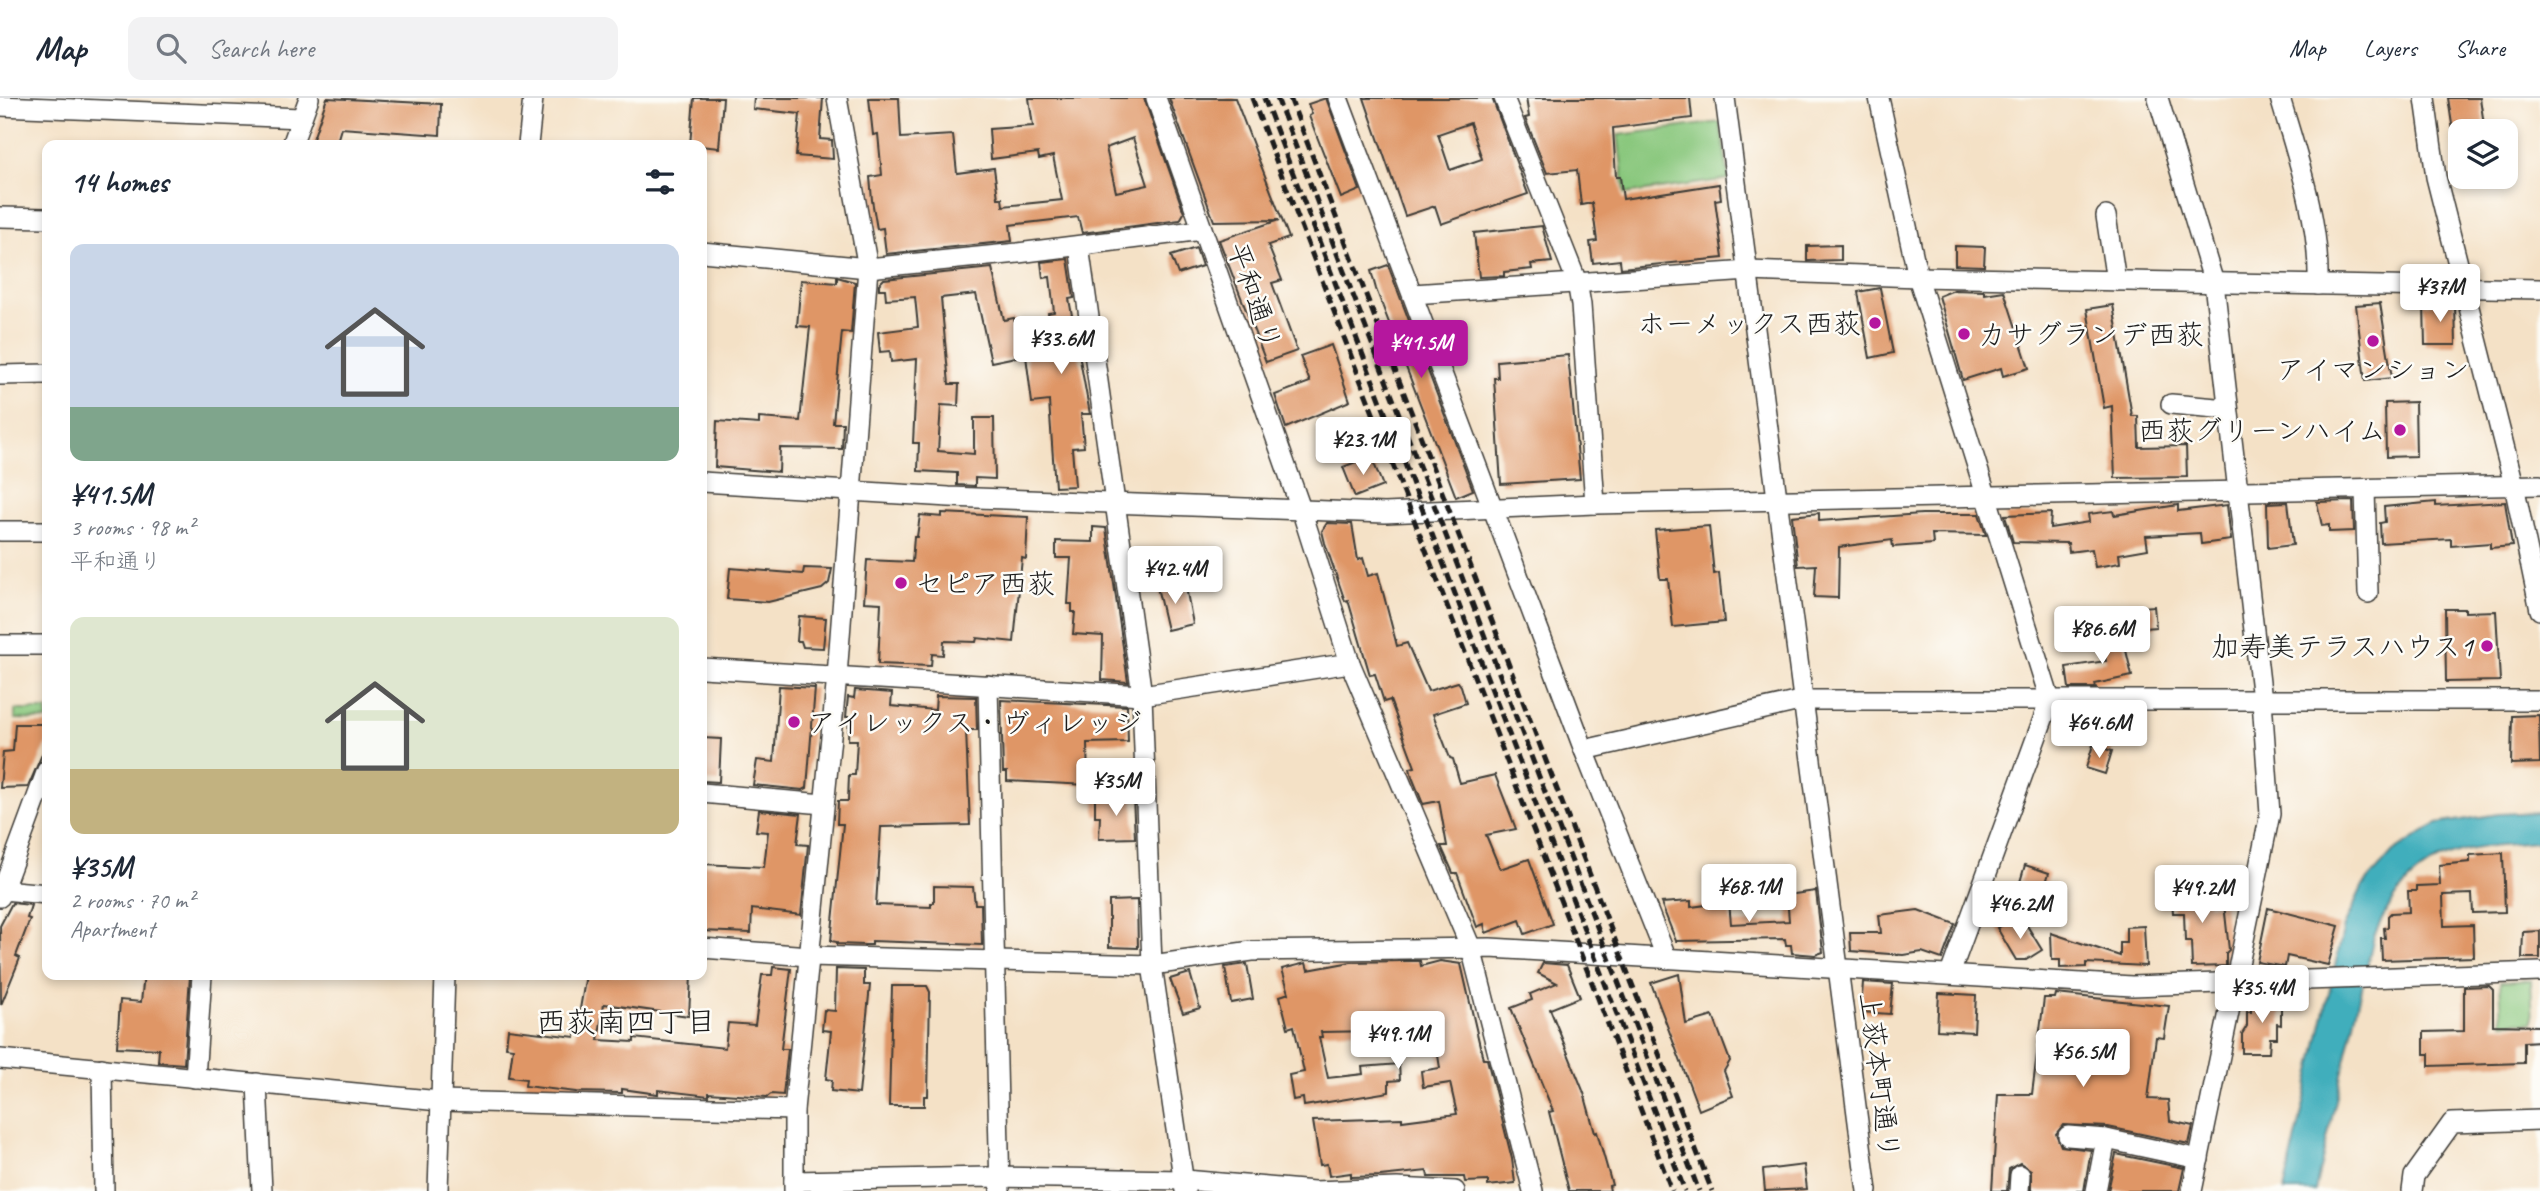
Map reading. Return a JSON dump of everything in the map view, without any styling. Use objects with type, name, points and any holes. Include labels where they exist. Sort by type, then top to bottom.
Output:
[{"type":"street","points":[[294,140],[309,98]]},
{"type":"street","points":[[529,140],[533,98]]},
{"type":"street","points":[[837,98],[868,268],[837,676],[794,1110],[794,1186],[1185,1185],[1314,1191],[1397,1188],[1455,1191]]},
{"type":"street","name":"平和通り","points":[[1156,98],[1302,512],[1350,663],[1471,948],[1533,1191]]},
{"type":"street","points":[[1338,98],[1491,507],[1667,958]]},
{"type":"street","points":[[1504,98],[1577,282],[1595,504]]},
{"type":"street","name":"上荻本町通り","points":[[1725,98],[1867,1191]]},
{"type":"street","points":[[1879,98],[1918,277],[2050,700],[1950,974]]},
{"type":"street","points":[[2158,98],[2214,283],[2262,700],[2270,814],[2238,983],[2192,1191]]},
{"type":"street","points":[[2280,98],[2308,197],[2319,253],[2318,285]]},
{"type":"street","points":[[2425,98],[2436,177],[2514,485],[2540,610]]},
{"type":"street","points":[[0,106],[301,118]]},
{"type":"street","points":[[2106,216],[2116,281]]},
{"type":"street","points":[[0,217],[42,218]]},
{"type":"street","points":[[707,252],[868,268],[1202,230]]},
{"type":"street","points":[[1079,246],[1142,695],[1153,965],[1185,1185]]},
{"type":"street","points":[[1413,294],[1749,271],[1918,277],[2540,289]]},
{"type":"street","points":[[0,375],[42,374]]},
{"type":"street","points":[[2171,404],[2228,409]]},
{"type":"street","points":[[707,482],[1302,512],[1385,513],[1595,504],[2540,485]]},
{"type":"street","points":[[2365,490],[2368,593]]},
{"type":"street","points":[[0,531],[42,531]]},
{"type":"street","points":[[0,645],[42,645]]},
{"type":"street","points":[[707,668],[1142,695],[1350,663]]},
{"type":"street","points":[[988,685],[1000,1184]]},
{"type":"street","points":[[1584,750],[1804,700],[2540,700]]},
{"type":"street","points":[[42,781],[9,850],[1,894],[42,894]]},
{"type":"street","points":[[707,793],[823,804]]},
{"type":"street","points":[[707,948],[809,956],[1153,965],[1252,951],[1471,948],[2132,986],[2540,972]]},
{"type":"street","points":[[195,1078],[202,980]]},
{"type":"street","points":[[438,1191],[445,980]]},
{"type":"street","points":[[0,1059],[440,1101],[794,1110]]},
{"type":"street","points":[[102,1068],[104,1191]]},
{"type":"street","points":[[257,1083],[262,1191]]},
{"type":"street","points":[[2413,1191],[2414,1176],[2452,1123],[2540,1120]]},
{"type":"street","points":[[2068,1136],[2106,1139],[2199,1159]]},
{"type":"street","points":[[2096,1191],[2106,1139]]},
{"type":"green space","points":[[1720,122],[1729,179],[1625,194],[1618,135]]},
{"type":"green space","points":[[15,710],[42,710],[42,720],[15,719]]},
{"type":"green space","points":[[2531,980],[2533,1022],[2502,1022],[2500,982]]},
{"type":"water","points":[[2540,812],[2540,842],[2484,847],[2439,860],[2420,871],[2403,887],[2388,908],[2374,936],[2315,1191],[2284,1191],[2344,926],[2362,887],[2393,852],[2437,824],[2498,814]]},
{"type":"building","points":[[327,98],[441,104],[440,135],[341,128],[337,140],[313,140]]},
{"type":"building","points":[[694,98],[723,98],[719,148],[707,147],[707,140],[690,140]]},
{"type":"building","points":[[754,98],[823,98],[820,139],[832,140],[833,159],[796,156],[800,114],[753,109]]},
{"type":"building","points":[[869,98],[899,98],[901,138],[953,135],[957,173],[994,168],[998,198],[1002,198],[1003,206],[1062,200],[1053,156],[1039,159],[1038,153],[991,159],[989,129],[1033,126],[1029,98],[1144,98],[1184,213],[1180,220],[1082,233],[1078,217],[1010,225],[1012,241],[886,254],[883,228],[877,229],[872,200],[870,177],[882,175],[878,134],[873,135]],"holes":[[[1133,138],[1148,185],[1116,192],[1106,148]]]},
{"type":"building","points":[[1169,98],[1235,98],[1289,238],[1268,245],[1282,280],[1272,283],[1297,351],[1266,362],[1219,240],[1279,220],[1214,221]]},
{"type":"building","points":[[1326,98],[1360,190],[1341,198],[1309,116],[1312,114],[1308,104]]},
{"type":"building","points":[[1364,98],[1492,98],[1528,194],[1441,224],[1435,206],[1405,216]],"holes":[[[1470,123],[1482,159],[1450,170],[1438,134]]]},
{"type":"building","points":[[1526,98],[1690,98],[1692,118],[1613,128],[1616,177],[1620,177],[1623,199],[1719,184],[1721,199],[1715,200],[1723,258],[1621,268],[1620,260],[1593,263],[1590,242],[1597,241],[1592,203],[1581,205],[1577,170],[1547,173],[1525,118],[1529,117]]},
{"type":"building","points":[[2448,98],[2480,98],[2483,119],[2451,119]]},
{"type":"building","points":[[1542,226],[1552,262],[1531,264],[1532,269],[1504,272],[1504,276],[1479,277],[1474,233]]},
{"type":"building","points":[[1841,245],[1841,260],[1807,261],[1807,246]]},
{"type":"building","points":[[1955,246],[1985,247],[1984,266],[1955,265]]},
{"type":"building","points":[[1196,248],[1202,266],[1178,274],[1171,256]]},
{"type":"building","points":[[1068,259],[1074,298],[1069,299],[1090,414],[1081,414],[1084,447],[1072,448],[1075,486],[1055,487],[1049,401],[1032,403],[1026,356],[1055,353],[1048,313],[1054,312],[1050,277],[1043,278],[1041,262]]},
{"type":"building","points":[[1388,265],[1473,490],[1456,497],[1376,289],[1371,271]]},
{"type":"building","points":[[992,268],[1004,320],[1014,318],[1021,356],[991,362],[976,294],[941,298],[949,384],[959,384],[958,406],[941,405],[938,451],[974,454],[974,418],[994,418],[995,479],[975,478],[975,486],[957,485],[957,473],[918,471],[919,443],[913,443],[917,359],[891,362],[890,351],[880,352],[878,332],[918,327],[915,297],[886,299],[885,289],[879,289],[879,284],[884,279]]},
{"type":"building","points":[[837,277],[855,282],[851,333],[842,332],[833,423],[843,423],[842,449],[780,448],[779,472],[715,467],[717,421],[759,424],[759,418],[800,421],[810,327],[797,326],[801,280],[837,283]]},
{"type":"building","name":"ホーメックス西荻","points":[[1880,288],[1893,353],[1870,358],[1858,292]]},
{"type":"building","points":[[1954,290],[1984,291],[1984,294],[2004,291],[2029,368],[2003,376],[2001,368],[1963,380],[1939,296]]},
{"type":"building","name":"アイマンション","points":[[2380,303],[2392,378],[2365,381],[2356,305]]},
{"type":"building","points":[[2455,303],[2456,345],[2425,345],[2424,304]]},
{"type":"building","points":[[2113,305],[2132,416],[2138,416],[2139,447],[2186,446],[2187,477],[2115,478],[2112,406],[2104,408],[2087,309]]},
{"type":"building","points":[[1331,345],[1350,401],[1286,428],[1275,395],[1310,382],[1300,356]]},
{"type":"building","points":[[1568,355],[1580,479],[1501,484],[1494,378],[1498,378],[1497,361]]},
{"type":"building","name":"西荻グリーンハイム","points":[[2415,402],[2416,456],[2386,457],[2385,403]]},
{"type":"building","points":[[1371,456],[1383,486],[1355,497],[1343,467]]},
{"type":"building","points":[[2353,501],[2354,531],[2329,532],[2329,525],[2322,526],[2317,502]]},
{"type":"building","points":[[2288,502],[2293,545],[2268,548],[2267,503]]},
{"type":"building","points":[[2436,502],[2436,506],[2505,502],[2512,546],[2490,548],[2490,543],[2451,546],[2451,539],[2381,543],[2380,523],[2385,522],[2384,507]]},
{"type":"building","points":[[2178,505],[2178,511],[2227,505],[2231,540],[2201,544],[2200,533],[2146,536],[2148,549],[2119,554],[2120,563],[2095,567],[2092,549],[2069,552],[2068,543],[2013,542],[2005,515],[2051,513],[2050,528],[2089,522],[2088,514],[2113,511],[2114,515]]},
{"type":"building","points":[[942,513],[1028,517],[1026,559],[1022,558],[1014,642],[977,638],[976,642],[944,641],[943,655],[932,654],[931,666],[878,664],[881,603],[864,602],[867,560],[912,562],[914,537],[917,537],[920,515],[942,517]]},
{"type":"building","points":[[1819,513],[1819,521],[1922,514],[1979,514],[1986,535],[1932,534],[1933,544],[1893,547],[1892,540],[1839,547],[1838,598],[1814,597],[1816,565],[1798,566],[1792,516]]},
{"type":"building","points":[[1327,523],[1352,524],[1358,560],[1363,558],[1368,576],[1378,573],[1397,646],[1407,643],[1428,691],[1458,682],[1461,686],[1466,703],[1433,714],[1450,758],[1453,759],[1460,783],[1495,775],[1516,829],[1486,835],[1500,869],[1529,859],[1553,924],[1525,934],[1520,920],[1486,933],[1484,924],[1477,927],[1457,873],[1453,873],[1441,846],[1447,846],[1439,801],[1423,804],[1410,768],[1415,767],[1390,700],[1384,702],[1375,674],[1370,675],[1348,600],[1345,601],[1325,543],[1322,531]]},
{"type":"building","points":[[1709,526],[1714,574],[1719,573],[1724,622],[1673,627],[1668,579],[1660,579],[1655,530]]},
{"type":"building","points":[[1093,527],[1106,528],[1128,682],[1102,680],[1103,636],[1073,634],[1075,612],[1072,612],[1072,604],[1068,604],[1071,558],[1056,558],[1056,541],[1093,542]]},
{"type":"building","points":[[730,568],[803,574],[804,568],[832,569],[829,583],[822,589],[768,602],[727,599]]},
{"type":"building","points":[[1185,582],[1193,624],[1167,630],[1157,587]]},
{"type":"building","points":[[2154,606],[2156,627],[2132,629],[2130,608]]},
{"type":"building","points":[[2445,609],[2465,609],[2465,612],[2496,611],[2500,681],[2446,682]]},
{"type":"building","points":[[799,616],[826,618],[823,648],[803,647],[801,641],[797,641]]},
{"type":"building","points":[[2122,633],[2132,676],[2095,684],[2096,688],[2069,688],[2066,667],[2106,661],[2101,638]]},
{"type":"building","name":"アイレックス・ヴィレッジ","points":[[779,686],[815,688],[807,788],[803,790],[753,785],[757,760],[774,762]]},
{"type":"building","points":[[855,690],[892,693],[891,706],[935,710],[936,696],[976,697],[977,730],[966,730],[970,825],[881,827],[876,905],[931,907],[931,903],[934,903],[934,886],[973,887],[975,904],[981,904],[982,945],[872,941],[872,945],[865,945],[837,944],[831,941],[843,824],[837,824],[838,801],[848,801],[849,775],[855,775],[857,740],[848,740],[849,717],[846,717],[848,697],[854,698]]},
{"type":"building","points":[[1001,700],[1127,706],[1128,742],[1087,743],[1088,785],[1007,781],[1007,772],[1003,772]]},
{"type":"building","points":[[2539,715],[2540,763],[2511,764],[2512,716]]},
{"type":"building","points":[[15,724],[42,724],[42,755],[28,787],[0,788],[3,752],[13,751]]},
{"type":"building","points":[[707,738],[721,739],[719,782],[707,781]]},
{"type":"building","points":[[2093,745],[2112,751],[2105,774],[2086,768]]},
{"type":"building","points":[[1095,798],[1133,798],[1135,838],[1099,839],[1100,816],[1095,816]]},
{"type":"building","points":[[759,810],[801,814],[797,844],[808,845],[801,915],[752,909],[751,933],[707,931],[707,864],[764,867],[768,832],[756,831]]},
{"type":"building","points":[[2503,853],[2505,912],[2473,913],[2472,894],[2443,895],[2444,926],[2473,925],[2474,957],[2382,960],[2381,938],[2385,938],[2384,928],[2388,927],[2388,916],[2391,913],[2409,912],[2408,891],[2416,891],[2416,886],[2440,885],[2439,865],[2470,862],[2470,855]]},
{"type":"building","points":[[2025,865],[2049,873],[2044,889],[2020,882]]},
{"type":"building","points":[[2207,885],[2208,904],[2224,904],[2229,950],[2226,953],[2226,966],[2192,967],[2191,941],[2185,941],[2184,913],[2173,913],[2171,886]]},
{"type":"building","points":[[1816,891],[1823,952],[1815,955],[1792,953],[1791,945],[1786,945],[1785,939],[1676,941],[1661,903],[1691,901],[1691,907],[1729,902],[1731,924],[1789,921],[1787,895]]},
{"type":"building","points":[[1137,900],[1138,948],[1109,947],[1109,901]]},
{"type":"building","points":[[12,903],[31,905],[27,918],[30,919],[16,956],[20,958],[1,1005],[0,926]]},
{"type":"building","points":[[2268,908],[2339,926],[2328,965],[2287,956],[2285,967],[2257,962]]},
{"type":"building","points":[[1918,910],[1955,924],[1942,959],[1922,952],[1903,955],[1851,951],[1850,933],[1881,933],[1879,915]]},
{"type":"building","points":[[2010,921],[2018,929],[2026,924],[2042,950],[2026,960],[2016,960],[1997,928]]},
{"type":"building","points":[[2144,926],[2146,966],[2086,963],[2086,967],[2060,968],[2060,960],[2052,960],[2051,933],[2120,956],[2120,943],[2126,943],[2126,927]]},
{"type":"building","points":[[2540,931],[2540,958],[2522,958],[2523,932]]},
{"type":"building","points":[[1420,961],[1421,966],[1440,961],[1461,964],[1483,1059],[1487,1059],[1512,1159],[1515,1183],[1488,1186],[1488,1181],[1465,1182],[1464,1177],[1428,1177],[1427,1171],[1380,1176],[1351,1177],[1351,1173],[1329,1176],[1327,1164],[1320,1165],[1313,1121],[1402,1118],[1402,1121],[1457,1114],[1450,1083],[1423,1087],[1421,1071],[1440,1068],[1434,1030],[1321,1032],[1322,1037],[1319,1037],[1328,1078],[1363,1074],[1362,1067],[1399,1064],[1400,1080],[1389,1081],[1389,1092],[1304,1106],[1303,1098],[1293,1100],[1289,1075],[1304,1072],[1294,1026],[1288,1028],[1280,996],[1289,993],[1282,969],[1306,963],[1308,970],[1351,962]]},
{"type":"building","points":[[1543,963],[1567,965],[1580,997],[1550,1009],[1584,1093],[1595,1133],[1597,1132],[1612,1185],[1609,1186],[1610,1191],[1569,1191],[1549,1112],[1553,1111],[1511,1008],[1532,1000],[1530,994],[1557,983],[1538,973]]},
{"type":"building","points":[[1247,964],[1253,999],[1231,1003],[1225,967]]},
{"type":"building","points":[[773,967],[791,969],[781,1049],[788,1049],[783,1095],[771,1094],[767,1097],[709,1093],[709,1096],[622,1089],[622,1093],[576,1092],[525,1086],[526,1079],[509,1077],[513,1048],[506,1047],[508,1029],[575,1037],[585,980],[691,980],[689,1016],[604,1004],[598,1040],[634,1042],[634,1038],[725,1048],[728,1023],[755,1025],[762,975],[772,975]]},
{"type":"building","points":[[836,969],[864,970],[864,985],[870,985],[859,1094],[831,1091],[832,1080],[826,1079],[831,1031],[822,1030],[824,1010],[835,1011]]},
{"type":"building","points":[[1190,973],[1200,1008],[1183,1013],[1170,979]]},
{"type":"building","points":[[1679,974],[1686,1024],[1713,1016],[1730,1061],[1724,1071],[1733,1096],[1699,1110],[1651,983]]},
{"type":"building","points":[[143,980],[190,980],[184,1064],[158,1062],[159,1049],[117,1047],[120,1000],[141,1002]]},
{"type":"building","points":[[1863,982],[1893,984],[1890,1014],[1861,1012]]},
{"type":"building","points":[[892,986],[927,986],[930,992],[928,1096],[924,1096],[924,1106],[889,1106]]},
{"type":"building","points":[[2489,986],[2493,990],[2493,1025],[2540,1026],[2540,1041],[2524,1042],[2524,1063],[2429,1066],[2429,1054],[2424,1054],[2424,1032],[2464,1031],[2464,987]]},
{"type":"building","points":[[1939,993],[1976,995],[1974,1032],[1937,1030]]},
{"type":"building","points":[[2056,994],[2169,1006],[2164,1038],[2156,1037],[2148,1099],[2168,1100],[2170,1121],[2193,1126],[2189,1144],[2108,1127],[2063,1125],[2056,1134],[2061,1146],[2091,1150],[2084,1191],[2031,1191],[2031,1170],[2020,1163],[2009,1169],[2007,1191],[1992,1191],[1998,1094],[2032,1094],[2044,998],[2055,998]]},
{"type":"building","points":[[2251,997],[2281,997],[2281,1025],[2277,1024],[2277,1038],[2270,1038],[2269,1053],[2242,1053],[2242,1034],[2247,1026],[2247,1012],[2251,1012]]},
{"type":"building","points":[[2116,1154],[2184,1168],[2179,1191],[2108,1191]]},
{"type":"building","points":[[1804,1165],[1807,1189],[1765,1191],[1763,1170]]},
{"type":"railway","points":[[1252,98],[1672,1191]]},
{"type":"railway","points":[[1264,98],[1685,1191]]},
{"type":"railway","points":[[1277,98],[1699,1191]]},
{"type":"railway","points":[[1290,98],[1712,1191]]},
{"type":"place","name":"ホーメックス西荻","points":[[1875,323]]},
{"type":"place","name":"カサグランデ西荻","points":[[1964,334]]},
{"type":"place","name":"アイマンション","points":[[2373,341]]},
{"type":"place","name":"西荻グリーンハイム","points":[[2400,430]]},
{"type":"place","name":"セピア西荻","points":[[901,583]]},
{"type":"place","name":"加寿美テラスハウス1","points":[[2487,646]]},
{"type":"place","name":"アイレックス・ヴィレッジ","points":[[794,722]]},
{"type":"district","name":"西荻南四丁目","points":[[626,1022]]}]
